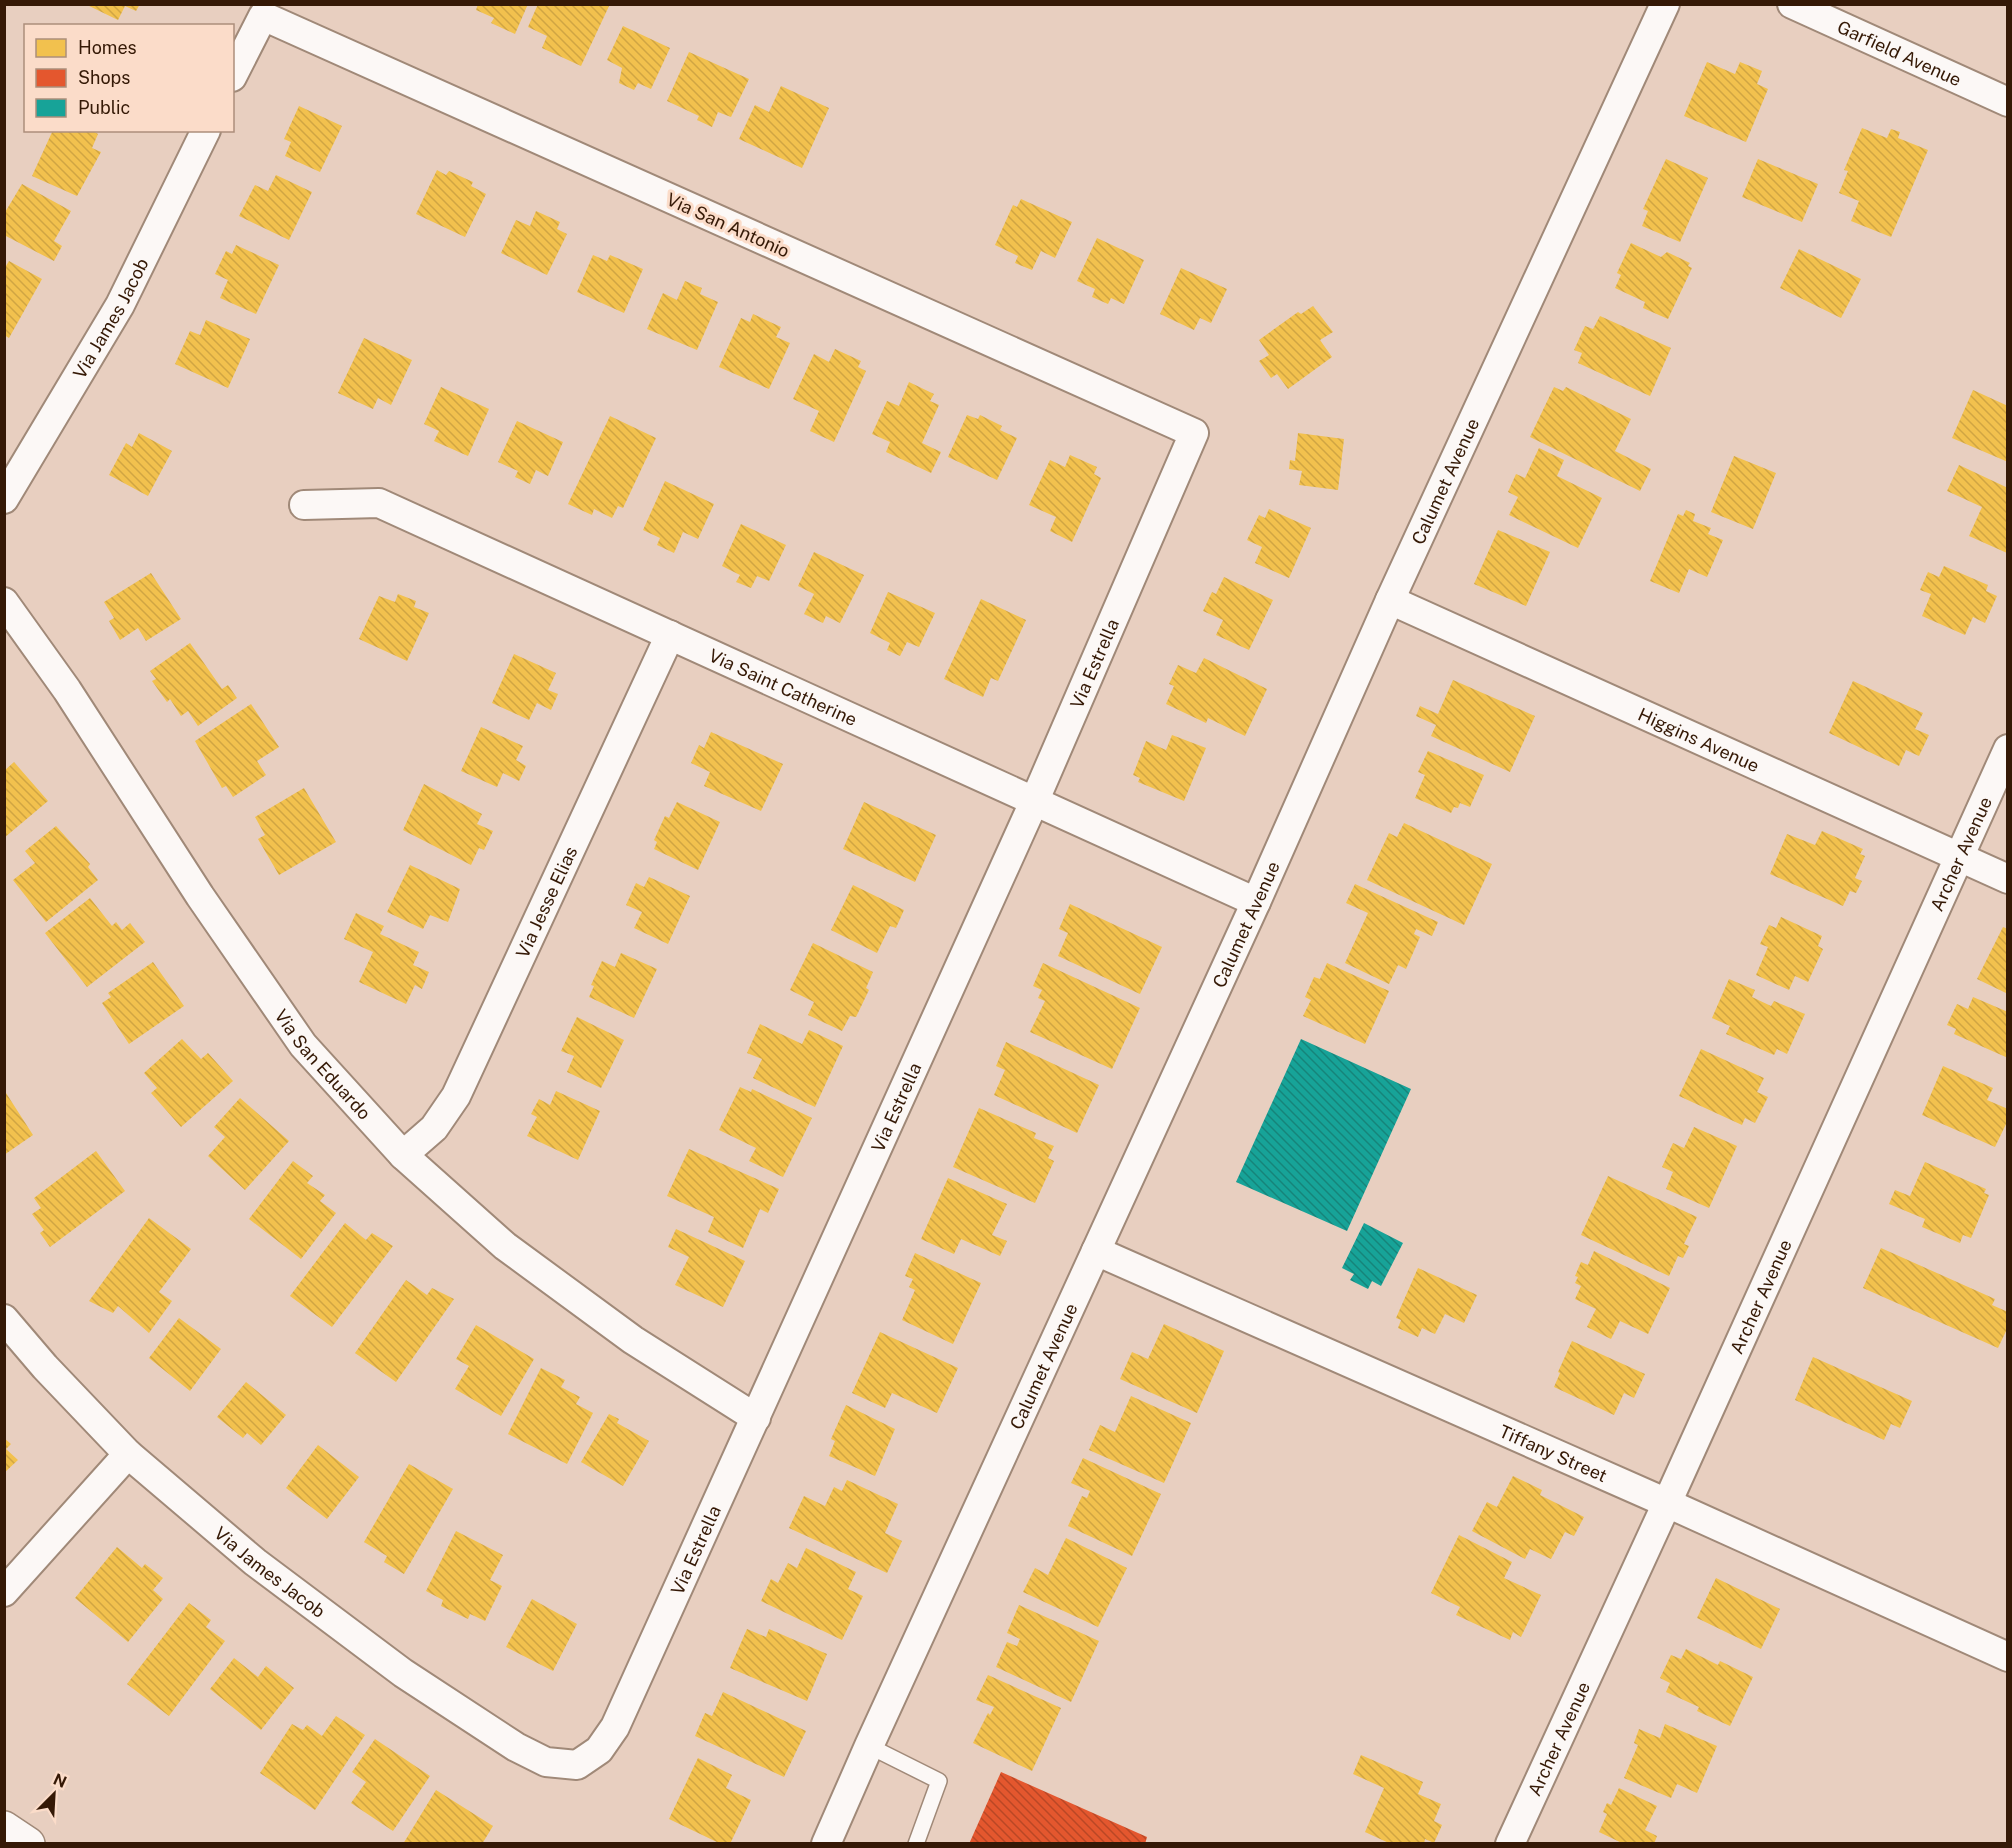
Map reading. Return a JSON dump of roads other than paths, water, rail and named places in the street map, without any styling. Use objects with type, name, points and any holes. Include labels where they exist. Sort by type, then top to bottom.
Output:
[{"type":"main road","points":[[4,1828],[28,1844]]},
{"type":"street","name":"Calumet Avenue","points":[[826,1844],[1256,902],[1390,600],[1665,4]]},
{"type":"street","name":"Garfield Avenue","points":[[1792,4],[2007,102]]},
{"type":"street","name":"Via San Antonio","points":[[234,73],[263,16],[1194,433]]},
{"type":"street","name":"Via James Jacob","points":[[4,499],[120,305],[205,132]]},
{"type":"street","name":"Via Estrella","points":[[577,1765],[599,1750],[615,1727],[1034,802],[1194,433]]},
{"type":"street","name":"Via Saint Catherine","points":[[304,505],[380,503],[1256,902]]},
{"type":"street","name":"Higgins Avenue","points":[[1390,600],[2007,879]]},
{"type":"street","name":"Via San Eduardo","points":[[4,602],[67,690],[200,896],[303,1046],[403,1155],[505,1246],[633,1340],[756,1418]]},
{"type":"street","name":"Via Jesse Elias","points":[[403,1155],[434,1128],[456,1096],[670,635]]},
{"type":"street","name":"Archer Avenue","points":[[1510,1844],[1667,1503],[2007,749]]},
{"type":"street","name":"Tiffany Street","points":[[1096,1251],[1667,1503],[2007,1657]]},
{"type":"street","name":"Via James Jacob","points":[[4,1319],[45,1367],[128,1454],[255,1562],[403,1672],[516,1748],[546,1762],[577,1765]]},
{"type":"street","points":[[4,1592],[128,1454]]},
{"type":"lane","points":[[869,1746],[939,1781],[916,1844]]}]
